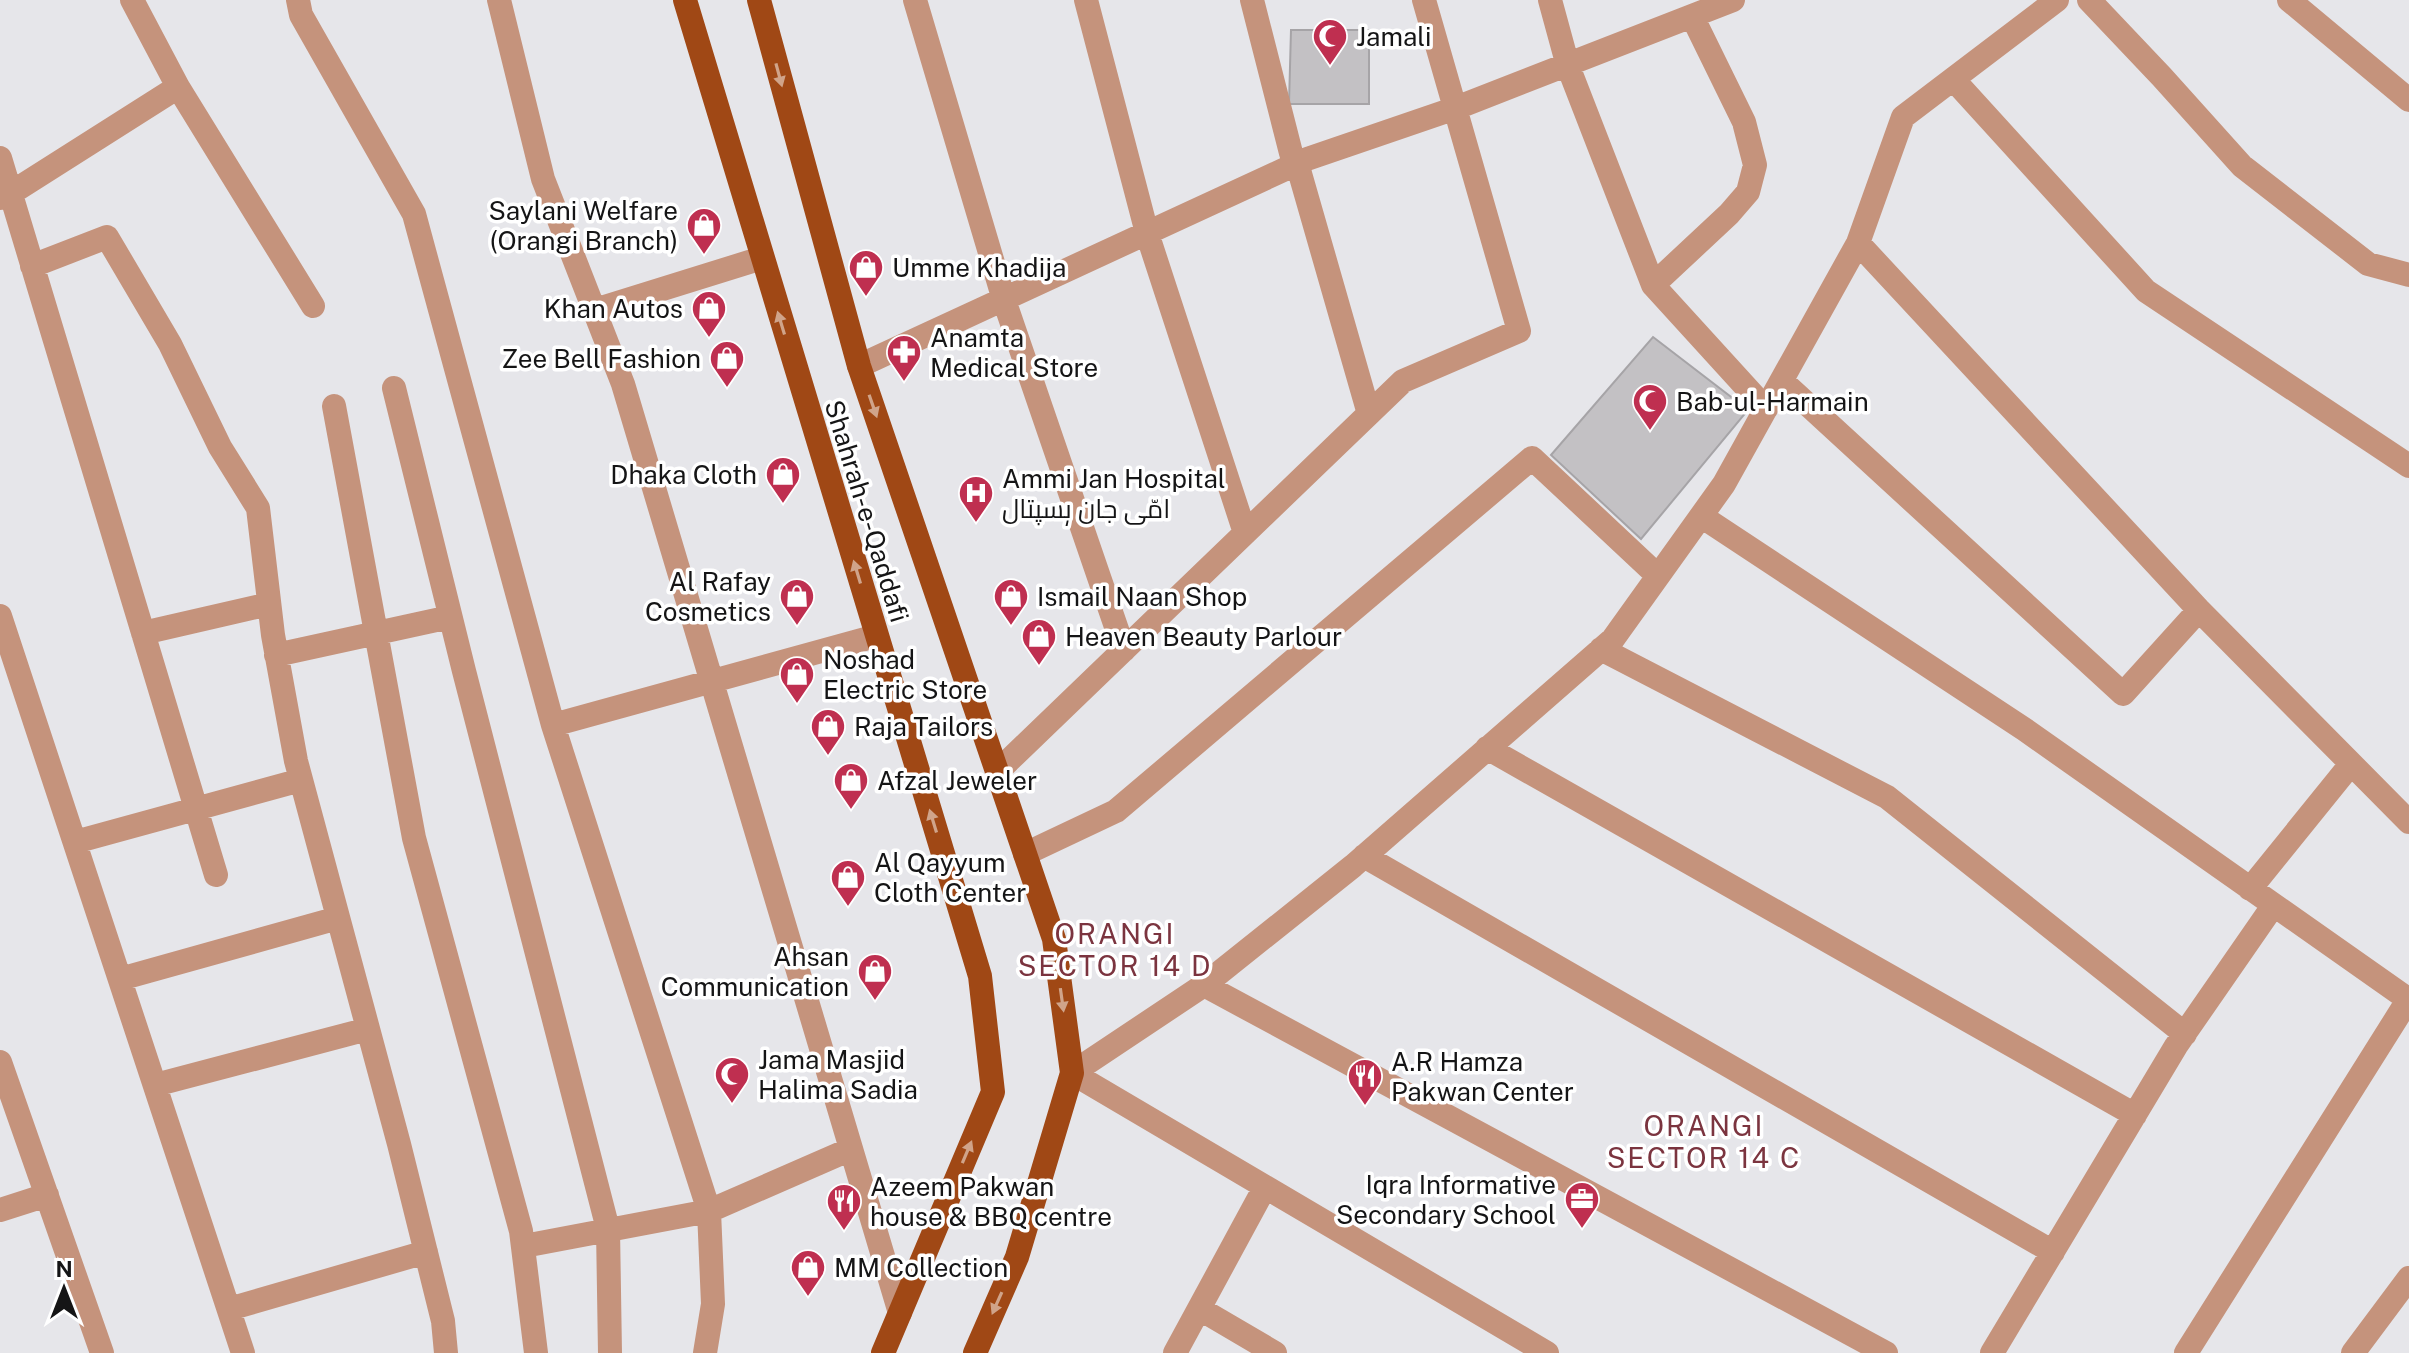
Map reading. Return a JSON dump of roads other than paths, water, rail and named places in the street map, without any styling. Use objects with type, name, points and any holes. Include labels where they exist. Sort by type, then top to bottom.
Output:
[{"type":"main road","name":"Shahrah-e-Qaddafi","points":[[685,0],[980,976],[993,1092],[883,1353]]},
{"type":"main road","name":"Shahrah-e-Qaddafi","points":[[759,0],[859,366],[1054,939],[1072,1073],[1017,1257],[975,1353]]},
{"type":"street","points":[[132,0],[178,87],[313,306]]},
{"type":"street","points":[[298,0],[301,15],[414,214],[553,725],[709,1211],[713,1304],[705,1353]]},
{"type":"street","points":[[499,0],[543,179],[623,384],[900,1313]]},
{"type":"street","points":[[915,0],[1004,300],[1124,650]]},
{"type":"street","points":[[1086,0],[1147,233],[1245,533]]},
{"type":"street","points":[[1252,0],[1291,153],[1297,163],[1369,414]]},
{"type":"street","points":[[997,772],[1403,381],[1519,331],[1424,0]]},
{"type":"street","points":[[1550,0],[1568,66],[1653,285],[1766,409]]},
{"type":"street","points":[[859,366],[1297,163],[1456,108],[1733,0]]},
{"type":"street","points":[[1547,1353],[1072,1073],[1204,985],[1364,856],[1613,639],[1724,484],[1782,381],[1858,243],[1903,117],[2057,0]]},
{"type":"street","points":[[2089,0],[2242,166],[2368,264],[2409,275]]},
{"type":"street","points":[[2289,0],[2409,100]]},
{"type":"street","points":[[1653,285],[1729,214],[1748,192],[1755,165],[1744,122],[1692,16]]},
{"type":"street","points":[[1953,79],[2146,291],[2409,466]]},
{"type":"street","points":[[5,196],[178,87]]},
{"type":"street","points":[[0,158],[5,196],[32,266],[216,875]]},
{"type":"street","points":[[32,266],[107,237],[170,344],[220,447],[258,508],[276,655],[301,780],[426,1252],[443,1321],[446,1353]]},
{"type":"street","points":[[1858,243],[2199,610],[2409,822]]},
{"type":"street","points":[[595,310],[762,258]]},
{"type":"street","points":[[1782,381],[2123,694],[2199,610]]},
{"type":"street","points":[[394,388],[608,1229],[610,1353]]},
{"type":"street","points":[[334,406],[414,838],[521,1231],[536,1353]]},
{"type":"street","points":[[1025,854],[1116,811],[1532,458],[1658,576]]},
{"type":"street","points":[[1701,516],[2024,729],[2409,1000],[2186,1353]]},
{"type":"street","points":[[143,633],[269,604]]},
{"type":"street","points":[[0,616],[243,1353]]},
{"type":"street","points":[[276,655],[450,617]]},
{"type":"street","points":[[553,725],[876,636]]},
{"type":"street","points":[[1601,649],[1887,797],[2185,1034]]},
{"type":"street","points":[[1487,748],[2135,1115]]},
{"type":"street","points":[[2250,889],[2351,764]]},
{"type":"street","points":[[75,842],[301,780]]},
{"type":"street","points":[[1364,856],[2053,1252]]},
{"type":"street","points":[[1992,1353],[2185,1034],[2273,906]]},
{"type":"street","points":[[120,979],[338,918]]},
{"type":"street","points":[[1204,985],[1886,1353]]},
{"type":"street","points":[[155,1085],[368,1029]]},
{"type":"street","points":[[0,1062],[102,1353]]},
{"type":"street","points":[[524,1246],[709,1211],[851,1149]]},
{"type":"street","points":[[1175,1353],[1265,1187]]},
{"type":"street","points":[[0,1210],[47,1195]]},
{"type":"street","points":[[229,1309],[426,1252]]},
{"type":"street","points":[[2353,1353],[2409,1278]]},
{"type":"street","points":[[1200,1309],[1275,1353]]},
{"type":"place","name":"Jamali","points":[[1330,67]]},
{"type":"place","name":"Saylani Welfare (Orangi Branch)","points":[[704,256]]},
{"type":"place","name":"Umme Khadija","points":[[866,298]]},
{"type":"place","name":"Khan Autos","points":[[709,339]]},
{"type":"place","name":"Anamta Medical Store","points":[[904,383]]},
{"type":"place","name":"Zee Bell Fashion","points":[[727,389]]},
{"type":"place","name":"Bab-ul-Harmain","points":[[1650,432]]},
{"type":"place","name":"Dhaka Cloth","points":[[783,505]]},
{"type":"place","name":"Ammi Jan Hospital امّی جان ہسپتال","points":[[976,524]]},
{"type":"place","name":"Al Rafay Cosmetics","points":[[797,627]]},
{"type":"place","name":"Ismail Naan Shop","points":[[1011,627]]},
{"type":"place","name":"Heaven Beauty Parlour","points":[[1039,667]]},
{"type":"place","name":"Noshad Electric Store","points":[[797,705]]},
{"type":"place","name":"Raja Tailors","points":[[828,757]]},
{"type":"place","name":"Afzal Jeweler","points":[[851,811]]},
{"type":"place","name":"Al Qayyum Cloth Center","points":[[848,908]]},
{"type":"place","name":"Ahsan Communication","points":[[875,1002]]},
{"type":"place","name":"Jama Masjid Halima Sadia","points":[[732,1105]]},
{"type":"place","name":"A.R Hamza Pakwan Center","points":[[1365,1107]]},
{"type":"place","name":"Iqra Informative Secondary School","points":[[1582,1230]]},
{"type":"place","name":"Azeem Pakwan house & BBQ centre","points":[[844,1232]]},
{"type":"place","name":"MM Collection","points":[[808,1298]]},
{"type":"district","name":"ORANGI SECTOR 14 D","points":[[1115,949]]},
{"type":"district","name":"ORANGI SECTOR 14 C","points":[[1704,1141]]}]
